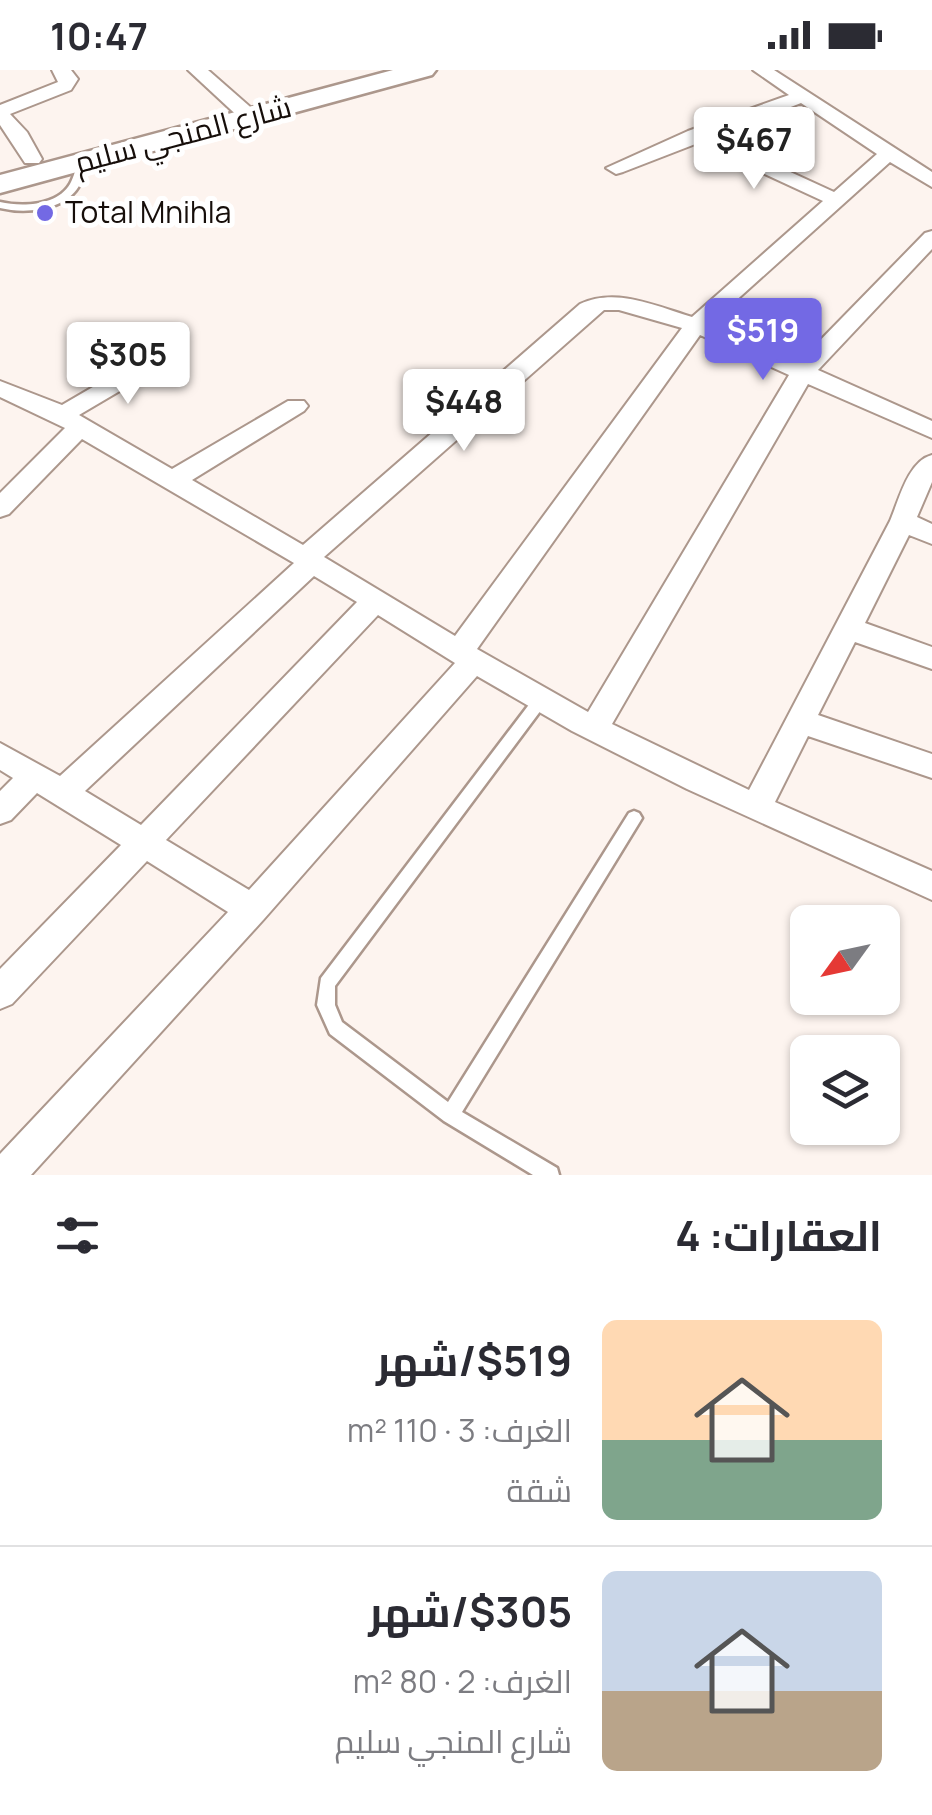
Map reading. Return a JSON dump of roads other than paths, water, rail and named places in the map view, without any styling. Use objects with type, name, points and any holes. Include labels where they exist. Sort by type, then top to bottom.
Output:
[{"type":"main road","name":"شارع المنجي سليم","points":[[0,184],[374,70]]},
{"type":"main road","name":"شارع المنجي سليم","points":[[0,167],[423,70]]},
{"type":"street","points":[[32,159],[20,136],[0,112],[65,86],[69,80],[61,70]]},
{"type":"street","points":[[197,70],[245,112]]},
{"type":"street","points":[[762,70],[932,181]]},
{"type":"street","points":[[616,168],[801,97]]},
{"type":"street","points":[[695,136],[836,200]]},
{"type":"street","points":[[12,1168],[252,909],[466,656],[696,325],[888,153]]},
{"type":"street","points":[[595,726],[803,372],[932,237]]},
{"type":"street","points":[[64,792],[308,560],[588,309],[600,303],[620,304],[696,325],[932,430]]},
{"type":"street","points":[[0,508],[72,421],[166,354]]},
{"type":"street","points":[[0,388],[36,399],[542,698],[756,808],[932,886]]},
{"type":"street","points":[[175,480],[296,406]]},
{"type":"street","points":[[756,808],[918,483],[932,463]]},
{"type":"street","points":[[902,521],[932,535]]},
{"type":"street","points":[[0,994],[376,600]]},
{"type":"street","points":[[848,628],[932,658]]},
{"type":"street","points":[[800,721],[932,766]]},
{"type":"street","points":[[0,755],[252,909]]},
{"type":"street","points":[[0,811],[36,775]]},
{"type":"lane","points":[[0,205],[18,208],[67,194],[74,188],[82,162]]},
{"type":"lane","points":[[542,698],[326,984],[326,1004],[336,1028],[450,1115],[550,1175]]},
{"type":"lane","points":[[450,1115],[634,818]]},
{"type":"place","name":"Total Mnihla","points":[[45,213]]}]
